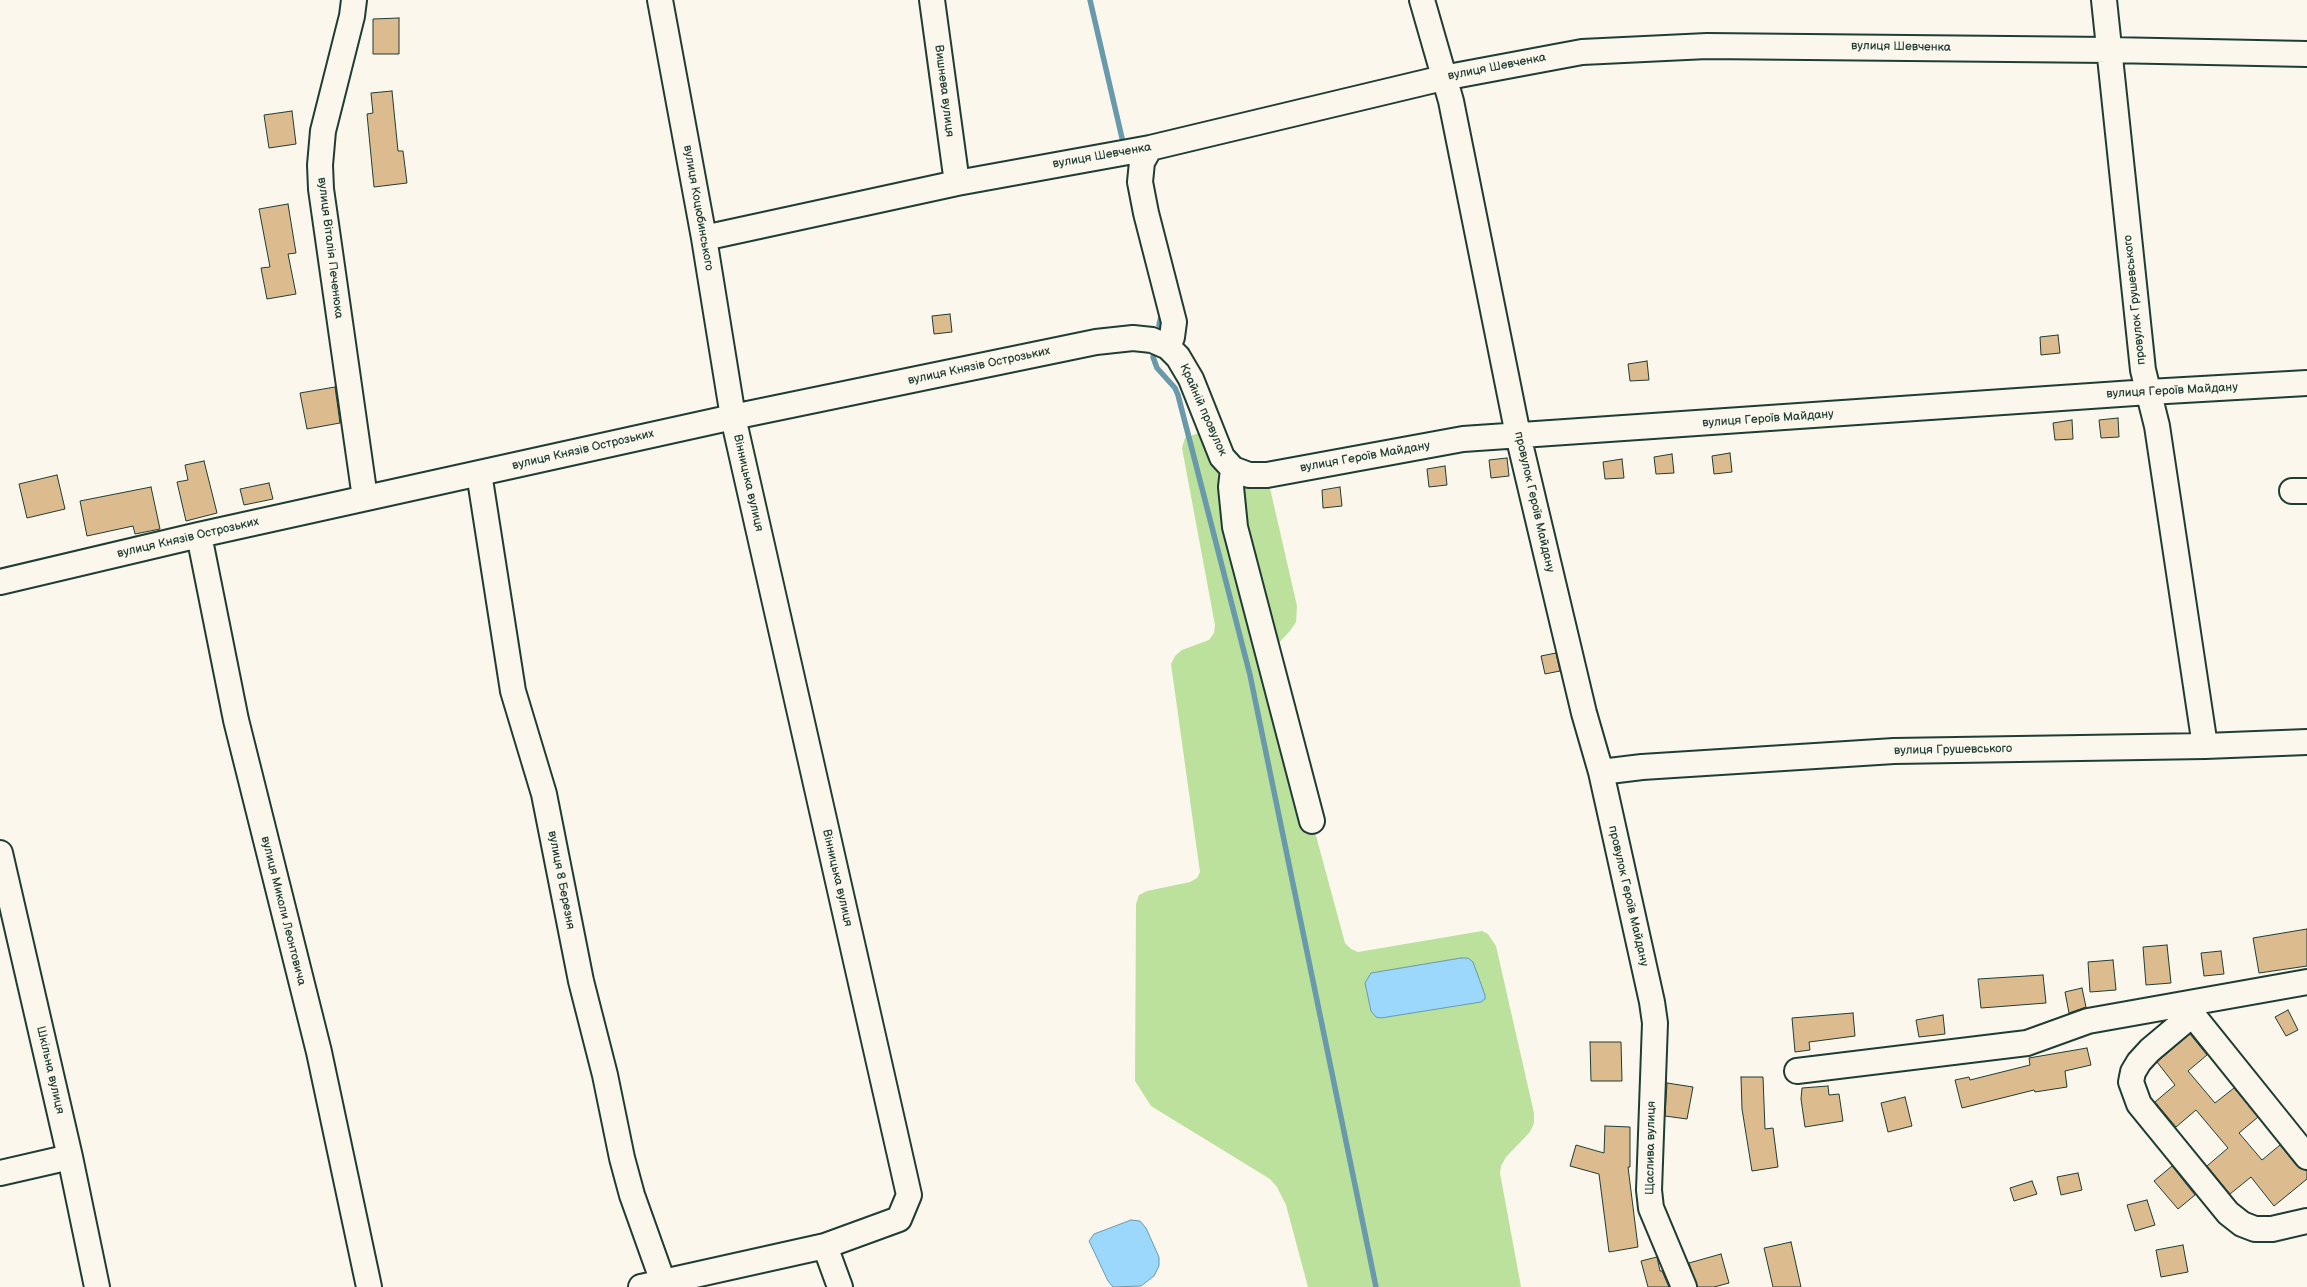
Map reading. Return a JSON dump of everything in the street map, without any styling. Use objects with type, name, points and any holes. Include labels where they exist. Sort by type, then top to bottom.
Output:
[{"type":"street","name":"вулиця Віталія Печенюка","points":[[354,0],[323,131],[320,165],[321,189],[365,498]]},
{"type":"street","name":"вулиця Коцюбинського","points":[[660,0],[704,238],[733,417]]},
{"type":"street","name":"Вишнева вулиця","points":[[932,0],[957,183]]},
{"type":"street","name":"провулок Героїв Майдану","points":[[1422,0],[1451,101],[1518,435],[1584,713],[1600,772],[1652,1002]]},
{"type":"street","name":"провулок Грушевського","points":[[2104,0],[2143,370],[2157,426],[2205,746]]},
{"type":"street","name":"вулиця Шевченка","points":[[704,238],[957,183],[1150,148],[1443,78],[1582,52],[1707,46],[2307,54]]},
{"type":"street","points":[[1150,148],[1142,162],[1140,182],[1174,322],[1172,337],[1168,347]]},
{"type":"street","name":"вулиця Князів Острозьких","points":[[0,582],[199,534],[733,417],[1109,340],[1144,338],[1168,347]]},
{"type":"street","name":"Крайній провулок","points":[[1168,347],[1186,367],[1213,439],[1222,456],[1233,468],[1231,488],[1235,527],[1312,821]]},
{"type":"street","name":"вулиця Героїв Майдану","points":[[1233,468],[1249,475],[1267,475],[1463,440],[1518,435],[2307,383]]},
{"type":"street","name":"Вінницька вулиця","points":[[652,1284],[825,1246],[899,1219],[909,1195],[733,417]]},
{"type":"street","name":"вулиця 8 Березня","points":[[479,473],[513,692],[544,794],[581,981],[605,1075],[622,1158],[652,1284]]},
{"type":"street","name":"вулиця Миколи Леонтовича","points":[[199,534],[236,720],[319,1052],[369,1287]]},
{"type":"street","name":"вулиця Грушевського","points":[[1600,772],[1642,767],[1894,751],[2205,746],[2307,742]]},
{"type":"street","name":"Шкільна вулиця","points":[[0,853],[70,1157],[97,1287]]},
{"type":"street","points":[[1797,1071],[2027,1043],[2088,1021],[2307,982]]},
{"type":"street","name":"Щаслива вулиця","points":[[1652,1002],[1655,1023],[1650,1199],[1657,1224],[1684,1287]]},
{"type":"street","points":[[2307,1157],[2196,1019],[2192,1017],[2187,1019],[2150,1050],[2133,1072],[2132,1082],[2139,1104],[2228,1213],[2242,1224],[2255,1229],[2272,1228],[2307,1221]]},
{"type":"street","points":[[0,1172],[70,1157]]},
{"type":"street","points":[[825,1246],[840,1287]]},
{"type":"green space","points":[[1210,429],[1222,457],[1267,475],[1297,606],[1296,622],[1274,648],[1312,821],[1345,943],[1351,949],[1358,952],[1482,931],[1488,934],[1496,946],[1534,1113],[1534,1123],[1530,1132],[1506,1157],[1501,1166],[1500,1173],[1521,1287],[1308,1287],[1286,1205],[1277,1187],[1270,1179],[1151,1106],[1135,1081],[1136,904],[1139,895],[1147,891],[1190,882],[1197,878],[1200,872],[1171,664],[1175,656],[1182,650],[1209,640],[1214,633],[1215,625],[1182,448],[1185,438]]},
{"type":"water","points":[[1468,958],[1473,962],[1485,995],[1485,999],[1481,1002],[1381,1018],[1376,1017],[1371,1011],[1365,983],[1371,973]]},
{"type":"water","points":[[1131,1220],[1140,1221],[1146,1228],[1159,1257],[1159,1266],[1154,1276],[1141,1286],[1113,1287],[1108,1281],[1089,1241],[1094,1234]]},
{"type":"building","points":[[399,18],[399,54],[373,54],[373,19]]},
{"type":"building","points":[[392,91],[398,151],[403,151],[407,183],[374,187],[367,114],[373,113],[371,93]]},
{"type":"building","points":[[292,111],[296,144],[269,148],[264,115]]},
{"type":"building","points":[[288,204],[296,253],[288,254],[296,294],[267,299],[261,268],[270,267],[259,209]]},
{"type":"building","points":[[950,314],[952,332],[934,334],[932,316]]},
{"type":"building","points":[[2058,335],[2060,353],[2041,355],[2040,337]]},
{"type":"building","points":[[1647,361],[1649,380],[1630,381],[1628,364]]},
{"type":"building","points":[[335,387],[340,423],[307,429],[300,393]]},
{"type":"building","points":[[2118,418],[2119,437],[2101,438],[2099,420]]},
{"type":"building","points":[[2072,420],[2073,439],[2055,440],[2053,423]]},
{"type":"building","points":[[1730,453],[1732,472],[1714,474],[1712,456]]},
{"type":"building","points":[[1672,454],[1674,473],[1656,474],[1654,457]]},
{"type":"building","points":[[1507,458],[1509,476],[1491,478],[1489,460]]},
{"type":"building","points":[[1622,459],[1624,478],[1605,479],[1603,462]]},
{"type":"building","points":[[204,461],[217,513],[186,521],[177,482],[188,480],[185,465]]},
{"type":"building","points":[[1445,466],[1447,485],[1429,487],[1427,469]]},
{"type":"building","points":[[57,475],[65,509],[27,518],[19,484]]},
{"type":"building","points":[[269,483],[273,499],[244,505],[240,489]]},
{"type":"building","points":[[151,487],[160,529],[135,534],[133,526],[87,536],[80,501]]},
{"type":"building","points":[[1340,487],[1342,506],[1323,508],[1322,490]]},
{"type":"building","points":[[1556,653],[1560,671],[1545,674],[1541,656]]},
{"type":"building","points":[[2307,929],[2307,966],[2259,973],[2253,938]]},
{"type":"building","points":[[2167,945],[2171,983],[2146,985],[2143,947]]},
{"type":"building","points":[[2221,951],[2224,974],[2204,976],[2201,953]]},
{"type":"building","points":[[2113,960],[2116,990],[2090,992],[2088,962]]},
{"type":"building","points":[[2043,975],[2046,1003],[1981,1008],[1978,979]]},
{"type":"building","points":[[2082,988],[2086,1007],[2069,1013],[2065,992]]},
{"type":"building","points":[[2288,1010],[2298,1030],[2286,1036],[2275,1017]]},
{"type":"building","points":[[1853,1013],[1855,1036],[1809,1042],[1810,1050],[1795,1052],[1792,1018]]},
{"type":"building","points":[[1943,1015],[1945,1034],[1919,1037],[1916,1020]]},
{"type":"building","points":[[2190,1034],[2207,1055],[2188,1071],[2215,1103],[2234,1088],[2258,1117],[2239,1133],[2262,1160],[2280,1145],[2297,1166],[2307,1170],[2307,1179],[2274,1206],[2251,1177],[2230,1194],[2207,1166],[2228,1148],[2196,1110],[2176,1127],[2155,1102],[2175,1085],[2157,1062]]},
{"type":"building","points":[[1590,1042],[1621,1042],[1622,1081],[1591,1081]]},
{"type":"building","points":[[2087,1048],[2091,1065],[2065,1071],[2067,1087],[2035,1092],[2034,1090],[1962,1108],[1955,1080],[1969,1077],[1970,1080],[2030,1065],[2029,1058]]},
{"type":"building","points":[[1741,1077],[1763,1077],[1765,1129],[1773,1128],[1778,1167],[1752,1171],[1742,1109]]},
{"type":"building","points":[[1667,1083],[1693,1087],[1687,1119],[1665,1116]]},
{"type":"building","points":[[1828,1086],[1829,1095],[1839,1094],[1843,1121],[1805,1127],[1801,1099],[1802,1088]]},
{"type":"building","points":[[1905,1097],[1912,1126],[1888,1132],[1881,1103]]},
{"type":"building","points":[[1605,1126],[1630,1127],[1630,1167],[1628,1167],[1638,1247],[1609,1252],[1599,1174],[1570,1166],[1576,1145],[1604,1153]]},
{"type":"building","points":[[2172,1166],[2195,1195],[2178,1209],[2154,1181]]},
{"type":"building","points":[[2078,1173],[2082,1190],[2061,1195],[2057,1177]]},
{"type":"building","points":[[2032,1181],[2037,1194],[2014,1201],[2010,1188]]},
{"type":"building","points":[[2147,1200],[2155,1225],[2135,1231],[2127,1205]]},
{"type":"building","points":[[1791,1242],[1801,1287],[1773,1287],[1764,1248]]},
{"type":"building","points":[[2183,1245],[2188,1272],[2161,1277],[2156,1250]]},
{"type":"building","points":[[1721,1254],[1729,1283],[1714,1287],[1697,1287],[1689,1263]]},
{"type":"building","points":[[1657,1257],[1660,1271],[1662,1271],[1669,1287],[1648,1287],[1641,1261]]},
{"type":"waterway","points":[[1090,0],[1122,138]]},
{"type":"waterway","points":[[1159,325],[1162,312]]},
{"type":"waterway","points":[[1153,357],[1157,368],[1175,388],[1178,395],[1250,675],[1376,1287]]}]
